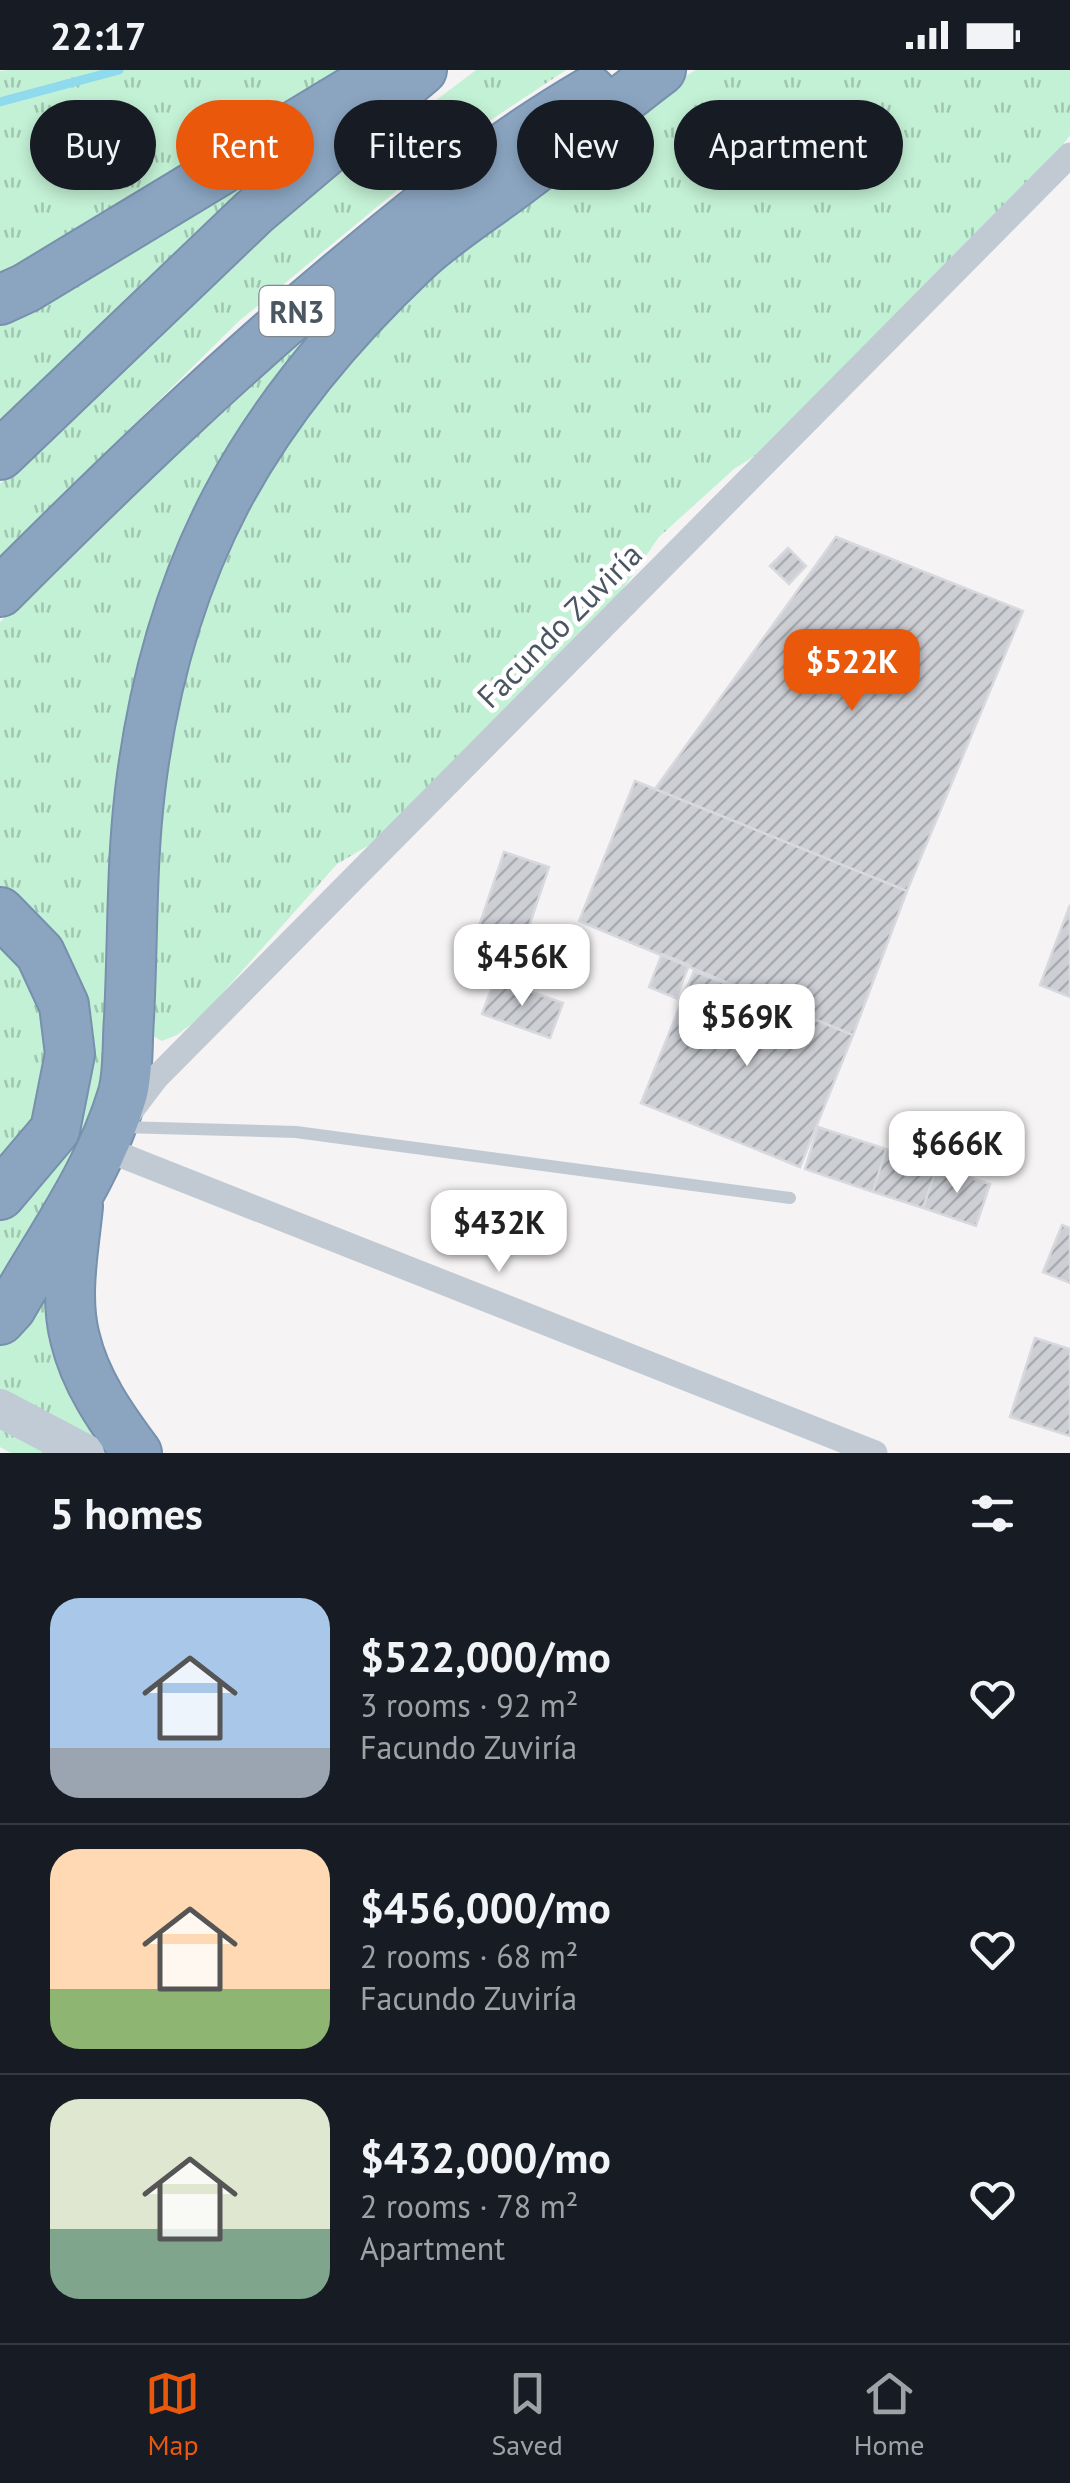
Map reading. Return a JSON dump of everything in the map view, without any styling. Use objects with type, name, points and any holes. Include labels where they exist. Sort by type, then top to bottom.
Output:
[{"type":"highway","points":[[0,300],[388,70]]},
{"type":"highway","points":[[0,455],[254,212],[422,70]]},
{"type":"highway","name":"RN3","points":[[0,592],[268,334],[438,194],[555,112],[626,70]]},
{"type":"highway","points":[[0,1320],[11,1308],[111,1138],[124,1090],[130,903],[140,791],[156,687],[205,538],[241,469],[289,399],[354,322],[418,257],[661,70]]},
{"type":"highway","points":[[0,912],[40,953],[64,1005],[70,1054],[55,1130],[0,1195]]},
{"type":"highway","points":[[79,1193],[70,1285],[74,1338],[103,1407],[137,1453]]},
{"type":"main road","points":[[0,1408],[85,1453]]},
{"type":"street","name":"Facundo Zuviría","points":[[111,1138],[156,1078],[1070,156]]},
{"type":"street","points":[[111,1138],[875,1453]]},
{"type":"lane","points":[[111,1138],[296,1132],[790,1198]]},
{"type":"green space","points":[[347,70],[300,100],[176,100],[176,178],[0,290],[0,71]]},
{"type":"green space","points":[[476,70],[566,70],[497,116],[497,100],[436,100]]},
{"type":"green space","points":[[696,70],[1070,70],[1070,135],[1041,176],[767,448],[734,469],[659,537],[614,602],[376,841],[337,864],[202,1016],[162,1041],[153,1036],[150,807],[211,553],[338,355],[534,190],[654,190],[654,100],[646,100]]},
{"type":"green space","points":[[334,177],[334,190],[397,190],[238,322],[0,557],[0,484],[223,269]]},
{"type":"green space","points":[[215,190],[246,190],[203,225],[0,421],[0,311]]},
{"type":"green space","points":[[482,191],[192,539],[112,1082],[0,1304],[0,1215],[75,1105],[0,897],[0,622],[272,351]]},
{"type":"green space","points":[[0,921],[54,1014],[48,1107],[0,1180]]},
{"type":"green space","points":[[46,1268],[108,1445],[103,1448],[0,1393],[0,1337]]},
{"type":"green space","points":[[0,1424],[54,1453],[11,1453],[0,1447]]},
{"type":"building","points":[[836,537],[1023,611],[907,891],[655,789]]},
{"type":"building","points":[[788,548],[806,566],[789,584],[770,566]]},
{"type":"building","points":[[635,781],[907,891],[853,1035],[579,921]]},
{"type":"building","points":[[504,852],[549,867],[512,977],[467,962]]},
{"type":"building","points":[[1070,905],[1070,997],[1040,985]]},
{"type":"building","points":[[662,954],[689,965],[676,998],[649,987]]},
{"type":"building","points":[[694,971],[853,1035],[800,1167],[641,1103]]},
{"type":"building","points":[[495,979],[563,1003],[550,1038],[482,1014]]},
{"type":"building","points":[[818,1127],[886,1149],[873,1192],[805,1169]]},
{"type":"building","points":[[886,1149],[937,1167],[923,1208],[873,1192]]},
{"type":"building","points":[[937,1167],[990,1184],[976,1226],[923,1208]]},
{"type":"building","points":[[1062,1225],[1070,1228],[1070,1283],[1043,1272]]},
{"type":"building","points":[[1035,1338],[1070,1349],[1070,1436],[1010,1417]]},
{"type":"waterway","points":[[0,102],[119,70]]}]
